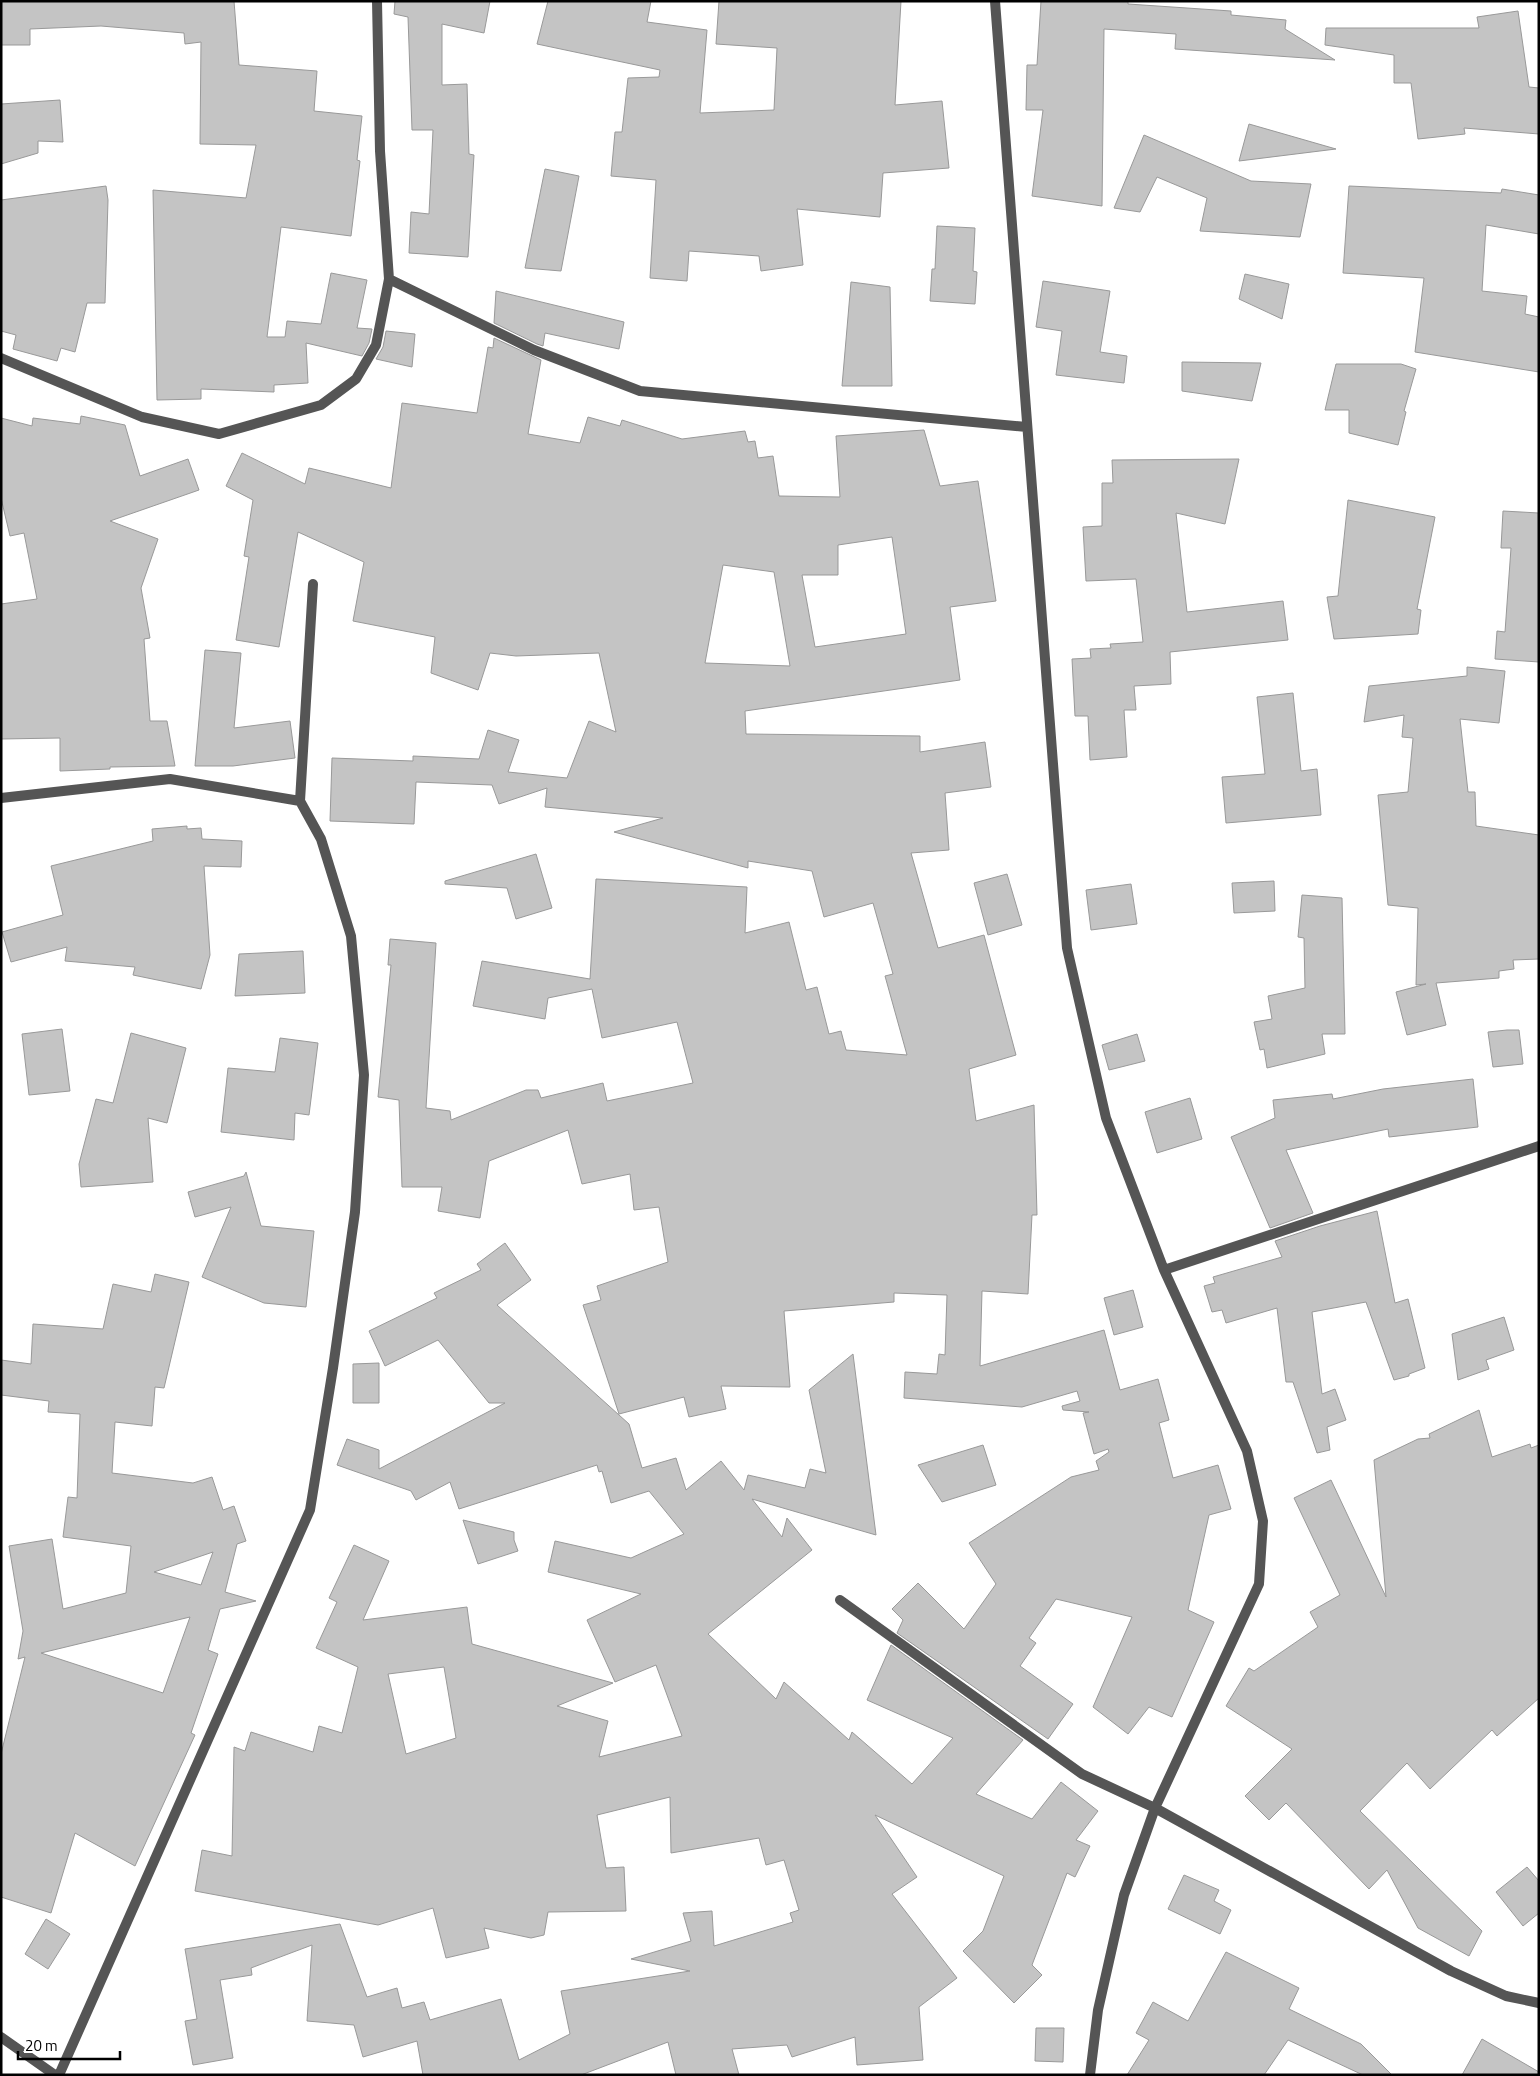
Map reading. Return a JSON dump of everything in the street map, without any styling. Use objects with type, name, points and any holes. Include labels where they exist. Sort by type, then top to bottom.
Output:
[{"type":"street","points":[[1,358],[142,417],[219,434],[321,405],[356,379],[376,345],[389,278],[380,151],[377,1]]},
{"type":"street","points":[[995,1],[1067,948],[1106,1118],[1164,1270],[1247,1451],[1263,1521],[1260,1584],[1155,1808],[1124,1895],[1098,2010],[1090,2075]]},
{"type":"street","points":[[389,278],[534,350],[640,391],[1027,427]]},
{"type":"street","points":[[1,2037],[57,2075],[310,1510],[333,1368],[354,1212],[364,1075],[351,936],[321,839],[300,801],[313,584]]},
{"type":"street","points":[[1,798],[170,779],[300,801]]},
{"type":"street","points":[[1164,1270],[1539,1146]]},
{"type":"street","points":[[840,1600],[1082,1774],[1155,1808],[1451,1971],[1506,1996],[1539,2003]]},
{"type":"building","points":[[1,1],[234,1],[239,65],[317,71],[314,111],[362,116],[357,160],[360,161],[351,236],[281,227],[267,337],[285,337],[287,321],[321,324],[331,273],[367,280],[357,328],[372,329],[369,343],[362,356],[306,343],[308,383],[274,385],[274,392],[201,389],[201,399],[157,400],[153,190],[246,198],[256,145],[200,144],[201,42],[185,44],[184,33],[101,26],[30,29],[30,45],[1,45]]},
{"type":"building","points":[[395,1],[490,1],[484,33],[442,24],[442,85],[467,84],[469,154],[474,155],[468,257],[409,253],[411,212],[429,214],[433,130],[412,130],[408,17],[394,14]]},
{"type":"building","points":[[548,1],[651,1],[647,22],[707,30],[700,113],[774,110],[777,48],[716,44],[719,1],[901,1],[895,105],[942,101],[949,168],[883,173],[880,217],[797,209],[803,265],[761,271],[759,256],[689,251],[687,281],[650,278],[656,180],[611,176],[615,132],[622,132],[628,78],[659,77],[660,70],[537,44]]},
{"type":"building","points":[[1041,1],[1128,1],[1128,4],[1231,11],[1231,15],[1286,20],[1285,29],[1335,60],[1175,49],[1176,34],[1104,29],[1102,206],[1032,196],[1043,110],[1026,110],[1027,65],[1037,65]]},
{"type":"building","points":[[1518,11],[1529,87],[1539,88],[1539,134],[1464,128],[1465,134],[1418,139],[1411,83],[1394,83],[1394,55],[1325,45],[1326,28],[1479,28],[1477,17]]},
{"type":"building","points":[[60,100],[63,142],[38,141],[38,153],[1,164],[1,104]]},
{"type":"building","points":[[1249,124],[1336,149],[1239,161]]},
{"type":"building","points":[[1144,135],[1251,181],[1311,184],[1300,237],[1200,231],[1207,198],[1157,177],[1140,212],[1114,208]]},
{"type":"building","points":[[545,169],[579,176],[561,271],[525,268]]},
{"type":"building","points":[[106,186],[108,200],[105,303],[87,303],[75,352],[61,348],[57,361],[13,349],[16,335],[1,331],[1,200]]},
{"type":"building","points":[[1349,186],[1501,193],[1502,189],[1539,195],[1539,234],[1486,225],[1482,291],[1527,296],[1525,314],[1539,317],[1539,372],[1415,352],[1424,278],[1343,273]]},
{"type":"building","points":[[937,226],[975,228],[973,271],[977,272],[975,304],[930,301],[932,269],[935,269]]},
{"type":"building","points":[[1245,274],[1289,284],[1282,319],[1239,299]]},
{"type":"building","points":[[1043,281],[1110,291],[1100,352],[1127,356],[1124,383],[1056,375],[1062,331],[1036,327]]},
{"type":"building","points":[[851,282],[890,287],[892,386],[842,386]]},
{"type":"building","points":[[496,291],[624,322],[619,349],[545,333],[543,346],[537,344],[494,323]]},
{"type":"building","points":[[386,331],[415,334],[412,367],[376,359],[383,347]]},
{"type":"building","points":[[494,338],[541,360],[528,434],[580,443],[588,417],[620,426],[622,420],[682,439],[745,431],[748,442],[755,441],[758,458],[773,456],[779,496],[840,497],[836,436],[924,430],[940,486],[978,481],[996,601],[950,607],[960,680],[745,711],[746,734],[920,736],[920,752],[985,742],[991,787],[945,793],[949,850],[911,853],[938,948],[984,935],[1016,1055],[969,1069],[976,1121],[1034,1105],[1037,1215],[1032,1215],[1028,1294],[982,1291],[980,1366],[1104,1330],[1120,1390],[1158,1379],[1169,1420],[1159,1423],[1173,1478],[1218,1465],[1231,1509],[1209,1515],[1188,1610],[1214,1622],[1172,1717],[1149,1707],[1128,1734],[1093,1707],[1132,1617],[1056,1599],[1029,1638],[1036,1643],[1020,1666],[1073,1704],[1048,1739],[897,1633],[903,1620],[892,1609],[918,1583],[964,1629],[996,1584],[969,1543],[1071,1477],[1099,1470],[1096,1461],[1109,1452],[1108,1449],[1094,1454],[1083,1413],[1089,1412],[1063,1410],[1062,1406],[1080,1401],[1077,1391],[1022,1407],[904,1398],[905,1372],[937,1374],[939,1354],[945,1355],[947,1295],[894,1293],[894,1302],[784,1311],[790,1387],[721,1386],[726,1409],[689,1417],[684,1397],[619,1414],[583,1305],[601,1300],[597,1286],[668,1262],[659,1207],[634,1210],[630,1174],[582,1184],[568,1130],[489,1161],[480,1218],[438,1211],[442,1187],[402,1187],[399,1100],[378,1097],[391,965],[388,965],[390,939],[436,943],[426,1108],[450,1111],[451,1120],[526,1090],[538,1090],[541,1098],[603,1083],[607,1101],[693,1083],[677,1022],[602,1038],[592,989],[548,998],[545,1019],[473,1006],[482,961],[590,979],[596,879],[747,887],[745,933],[789,922],[806,990],[817,987],[829,1034],[841,1031],[846,1050],[907,1055],[885,976],[893,974],[873,903],[824,917],[812,871],[748,861],[748,868],[614,832],[663,818],[545,807],[547,788],[499,804],[492,785],[416,782],[414,824],[330,821],[332,758],[413,761],[413,756],[479,759],[488,730],[519,740],[508,772],[567,778],[589,721],[616,732],[599,653],[516,656],[490,653],[478,690],[431,673],[435,637],[353,621],[364,562],[298,532],[279,647],[236,640],[249,557],[244,556],[253,500],[226,486],[242,453],[305,484],[309,468],[391,488],[402,403],[477,413],[488,347],[493,348]],"holes":[[[892,537],[906,634],[815,647],[802,575],[838,575],[838,545]],[[723,565],[774,572],[790,666],[705,663]]]},
{"type":"building","points":[[1182,362],[1261,363],[1252,401],[1182,391]]},
{"type":"building","points":[[1336,364],[1401,364],[1416,369],[1404,411],[1406,412],[1398,445],[1349,433],[1349,410],[1325,410]]},
{"type":"building","points":[[81,416],[125,425],[140,476],[188,459],[199,490],[110,521],[158,539],[141,588],[150,638],[144,639],[150,721],[167,721],[175,766],[110,767],[110,769],[60,771],[60,738],[1,739],[1,604],[37,599],[24,533],[10,536],[1,498],[1,418],[32,426],[33,418],[80,424]]},
{"type":"building","points":[[1239,459],[1225,524],[1176,513],[1187,612],[1283,601],[1288,640],[1170,652],[1171,684],[1134,686],[1136,710],[1124,710],[1127,757],[1090,760],[1088,716],[1075,716],[1072,659],[1091,658],[1090,649],[1111,648],[1110,644],[1143,642],[1136,579],[1086,581],[1083,527],[1102,526],[1102,483],[1113,483],[1112,460]]},
{"type":"building","points":[[1348,500],[1435,517],[1417,609],[1421,610],[1418,634],[1334,639],[1327,597],[1338,596]]},
{"type":"building","points":[[1503,511],[1539,513],[1539,662],[1495,659],[1497,631],[1505,632],[1511,548],[1501,548]]},
{"type":"building","points":[[205,650],[241,653],[234,728],[290,721],[295,758],[233,766],[195,766]]},
{"type":"building","points":[[1467,667],[1505,671],[1499,723],[1460,719],[1468,792],[1475,792],[1476,826],[1539,835],[1539,959],[1513,960],[1514,969],[1499,971],[1499,978],[1436,983],[1446,1025],[1407,1035],[1396,992],[1426,984],[1416,985],[1418,908],[1388,905],[1378,795],[1408,792],[1413,738],[1402,737],[1404,715],[1364,722],[1369,686],[1467,676]]},
{"type":"building","points":[[1293,693],[1301,771],[1317,769],[1321,815],[1226,823],[1222,777],[1265,774],[1257,697]]},
{"type":"building","points":[[187,826],[187,829],[201,828],[202,839],[242,841],[241,867],[204,866],[210,955],[201,989],[133,975],[135,967],[65,961],[67,947],[11,962],[2,932],[63,915],[51,866],[153,841],[152,829]]},
{"type":"building","points":[[536,854],[552,908],[516,919],[507,888],[445,884],[445,881]]},
{"type":"building","points":[[1007,874],[1022,925],[988,935],[974,883]]},
{"type":"building","points":[[1274,881],[1275,911],[1234,913],[1232,883]]},
{"type":"building","points":[[1131,884],[1137,924],[1091,930],[1086,890]]},
{"type":"building","points":[[1302,895],[1342,898],[1345,1034],[1322,1034],[1325,1054],[1267,1068],[1264,1049],[1260,1050],[1254,1022],[1272,1019],[1268,996],[1305,988],[1304,938],[1298,937]]},
{"type":"building","points":[[303,951],[305,993],[235,996],[239,954]]},
{"type":"building","points":[[62,1029],[70,1091],[29,1095],[22,1034]]},
{"type":"building","points":[[1519,1030],[1523,1064],[1493,1067],[1488,1032]]},
{"type":"building","points":[[131,1033],[186,1048],[167,1123],[148,1118],[153,1182],[81,1187],[79,1164],[96,1099],[113,1103]]},
{"type":"building","points":[[1137,1034],[1145,1061],[1109,1070],[1102,1045]]},
{"type":"building","points":[[280,1038],[318,1043],[309,1115],[295,1113],[294,1140],[221,1132],[228,1068],[275,1072]]},
{"type":"building","points":[[1473,1079],[1478,1127],[1389,1137],[1388,1129],[1286,1150],[1313,1213],[1270,1228],[1231,1137],[1275,1118],[1273,1100],[1332,1094],[1333,1099],[1383,1089]]},
{"type":"building","points":[[1190,1098],[1202,1139],[1157,1153],[1145,1112]]},
{"type":"building","points":[[246,1172],[261,1226],[314,1231],[306,1307],[264,1303],[202,1277],[231,1207],[195,1217],[188,1192],[244,1176]]},
{"type":"building","points":[[1377,1211],[1395,1303],[1408,1299],[1425,1368],[1409,1374],[1409,1376],[1394,1380],[1366,1302],[1312,1312],[1322,1394],[1335,1389],[1346,1420],[1327,1427],[1330,1450],[1317,1453],[1293,1382],[1286,1382],[1277,1308],[1226,1323],[1222,1310],[1212,1312],[1204,1286],[1215,1283],[1213,1277],[1282,1257],[1275,1241],[1320,1226]]},
{"type":"building","points":[[505,1243],[531,1280],[497,1305],[629,1424],[642,1468],[676,1458],[686,1490],[721,1461],[744,1490],[748,1475],[805,1488],[810,1469],[826,1473],[809,1390],[853,1354],[876,1535],[752,1499],[782,1537],[787,1518],[812,1550],[708,1634],[776,1699],[784,1682],[849,1740],[852,1732],[912,1784],[953,1738],[867,1700],[891,1645],[1023,1740],[976,1794],[1032,1819],[1061,1782],[1098,1811],[1076,1840],[1090,1846],[1075,1877],[1067,1873],[1032,1965],[1042,1975],[1014,2003],[963,1951],[983,1931],[1004,1876],[875,1815],[917,1877],[892,1894],[957,1978],[919,2007],[923,2060],[857,2065],[855,2037],[792,2057],[787,2045],[732,2049],[739,2075],[676,2075],[668,2042],[581,2075],[423,2075],[417,2041],[363,2057],[354,2025],[307,2021],[312,1945],[251,1968],[252,1975],[220,1980],[233,2058],[193,2065],[185,2021],[197,2019],[185,1949],[340,1924],[367,1997],[397,1988],[402,2008],[424,2002],[430,2020],[501,1999],[519,2060],[570,2034],[561,1991],[690,1971],[631,1959],[691,1941],[683,1913],[712,1911],[714,1946],[793,1922],[790,1913],[799,1910],[784,1860],[766,1865],[759,1838],[671,1853],[670,1797],[597,1815],[606,1868],[624,1867],[626,1911],[548,1912],[544,1935],[531,1938],[484,1928],[489,1948],[446,1958],[433,1908],[378,1925],[195,1891],[202,1850],[232,1856],[234,1747],[245,1751],[251,1732],[313,1752],[319,1726],[342,1733],[358,1667],[316,1648],[337,1602],[329,1598],[354,1545],[389,1561],[363,1620],[467,1607],[472,1644],[613,1683],[557,1706],[608,1721],[599,1757],[682,1736],[656,1665],[615,1682],[587,1620],[641,1594],[548,1572],[555,1541],[631,1558],[684,1534],[649,1491],[611,1503],[602,1471],[599,1472],[597,1465],[459,1509],[450,1482],[416,1500],[411,1491],[337,1465],[347,1439],[379,1450],[379,1469],[505,1403],[489,1403],[438,1340],[385,1366],[369,1331],[437,1298],[434,1293],[481,1270],[477,1264]],"holes":[[[444,1667],[456,1738],[406,1754],[388,1674]]]},
{"type":"building","points":[[155,1274],[189,1282],[164,1388],[155,1387],[152,1426],[115,1422],[112,1473],[193,1483],[212,1477],[223,1510],[234,1506],[246,1541],[237,1544],[225,1592],[256,1601],[220,1609],[208,1650],[218,1654],[191,1733],[195,1735],[135,1866],[75,1833],[51,1913],[1,1897],[1,1754],[25,1657],[18,1659],[23,1631],[9,1546],[52,1539],[63,1609],[126,1593],[131,1546],[63,1537],[68,1497],[77,1498],[80,1414],[48,1412],[49,1401],[1,1395],[1,1360],[31,1364],[33,1324],[103,1329],[113,1284],[151,1292]],"holes":[[[213,1552],[201,1585],[154,1572]],[[190,1617],[163,1693],[41,1653]]]},
{"type":"building","points":[[1133,1290],[1143,1327],[1114,1335],[1104,1298]]},
{"type":"building","points":[[1504,1317],[1514,1350],[1486,1360],[1489,1369],[1458,1380],[1452,1334]]},
{"type":"building","points":[[379,1363],[379,1403],[353,1403],[353,1364]]},
{"type":"building","points":[[1479,1410],[1492,1457],[1530,1444],[1531,1448],[1539,1445],[1539,1698],[1497,1736],[1492,1730],[1430,1789],[1407,1763],[1360,1811],[1482,1931],[1469,1956],[1418,1928],[1387,1870],[1369,1889],[1286,1803],[1269,1820],[1245,1796],[1292,1749],[1226,1706],[1249,1668],[1254,1671],[1318,1627],[1310,1612],[1340,1595],[1294,1498],[1331,1480],[1386,1597],[1374,1460],[1418,1439],[1430,1438],[1429,1434]]},
{"type":"building","points":[[983,1445],[996,1485],[942,1502],[918,1465]]},
{"type":"building","points":[[463,1520],[514,1532],[514,1540],[518,1551],[478,1564]]},
{"type":"building","points":[[1527,1867],[1539,1881],[1539,1913],[1523,1926],[1496,1892]]},
{"type":"building","points":[[1184,1875],[1219,1890],[1214,1901],[1231,1910],[1220,1934],[1168,1909]]},
{"type":"building","points":[[46,1919],[70,1934],[48,1969],[25,1954]]},
{"type":"building","points":[[1226,1952],[1299,1988],[1289,2009],[1361,2044],[1392,2075],[1363,2075],[1288,2040],[1264,2075],[1127,2075],[1149,2040],[1136,2033],[1153,2002],[1188,2021]]},
{"type":"building","points":[[1036,2028],[1064,2028],[1063,2062],[1035,2061]]},
{"type":"building","points":[[1482,2039],[1539,2072],[1539,2075],[1462,2075]]}]
